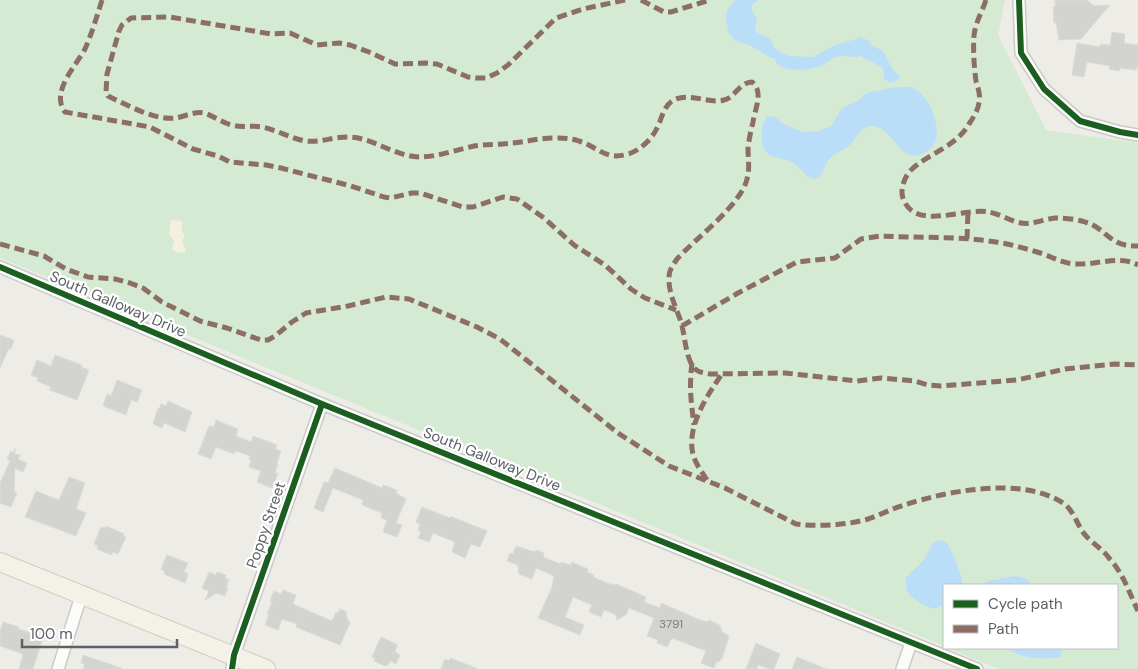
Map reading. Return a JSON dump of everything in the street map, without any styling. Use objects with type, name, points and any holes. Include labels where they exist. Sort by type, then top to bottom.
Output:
[{"type":"main road","points":[[0,562],[233,662],[266,669]]},
{"type":"street","points":[[1019,0],[1021,52],[1044,89],[1080,120],[1120,132],[1138,134]]},
{"type":"street","name":"South Galloway Drive","points":[[0,267],[322,404],[977,669]]},
{"type":"street","name":"Poppy Street","points":[[233,662],[322,404]]},
{"type":"street","points":[[58,669],[81,596]]},
{"type":"street","points":[[902,669],[911,642]]},
{"type":"green space","points":[[0,0],[1005,0],[998,35],[1046,130],[1138,143],[1138,669],[999,669],[949,649],[1118,649],[1118,584],[943,584],[943,646],[0,258]]},
{"type":"sand","points":[[171,220],[183,223],[181,230],[185,235],[182,241],[186,250],[184,253],[176,252],[172,249],[174,241],[169,234]]},
{"type":"water","points":[[735,0],[758,0],[752,5],[752,10],[757,19],[755,31],[769,38],[774,48],[788,56],[813,57],[837,44],[860,37],[870,41],[871,46],[882,50],[900,79],[890,83],[884,79],[883,68],[860,56],[838,56],[823,65],[811,68],[796,70],[782,67],[774,58],[749,45],[735,41],[728,32],[727,10]]},
{"type":"water","points":[[898,87],[911,87],[919,91],[932,111],[936,126],[936,140],[932,147],[924,153],[912,156],[906,153],[885,131],[878,127],[870,126],[861,131],[851,144],[831,157],[821,174],[814,179],[808,177],[790,161],[773,157],[765,151],[762,131],[767,116],[775,117],[784,124],[803,132],[819,131],[831,126],[842,108],[859,100],[865,94]]},
{"type":"water","points":[[939,540],[948,545],[958,566],[963,584],[943,584],[943,604],[939,607],[930,608],[912,597],[907,591],[905,579],[923,561],[935,542]]},
{"type":"water","points":[[1015,576],[1027,579],[1030,584],[983,584],[987,581]]},
{"type":"water","points":[[1008,649],[1063,649],[1060,657],[1046,658],[1032,658]]},
{"type":"building","points":[[1055,0],[1087,0],[1094,6],[1110,5],[1081,39],[1059,40],[1056,23],[1054,23],[1053,7],[1055,7]]},
{"type":"building","points":[[1112,32],[1125,34],[1124,43],[1138,45],[1138,67],[1136,70],[1120,68],[1119,71],[1109,69],[1110,66],[1087,62],[1084,77],[1072,75],[1077,43],[1100,47],[1100,44],[1110,45]]},
{"type":"building","points":[[0,335],[14,340],[0,368]]},
{"type":"building","points":[[55,355],[82,365],[81,367],[89,370],[77,400],[49,390],[51,387],[37,381],[38,378],[31,375],[37,360],[51,366]]},
{"type":"building","points":[[117,380],[142,390],[137,402],[131,400],[126,415],[103,406],[107,394],[111,396]]},
{"type":"building","points":[[168,401],[192,412],[185,432],[164,423],[162,428],[153,424],[158,408],[160,408],[161,404],[166,406]]},
{"type":"building","points":[[216,420],[238,429],[236,436],[251,442],[253,436],[277,445],[275,449],[281,451],[275,473],[278,474],[272,488],[257,482],[261,471],[249,467],[250,456],[236,451],[234,454],[216,447],[211,459],[198,454],[209,426],[214,427]]},
{"type":"building","points":[[15,448],[15,454],[20,455],[18,459],[27,463],[23,472],[15,468],[14,491],[17,493],[11,507],[0,503],[0,483],[10,461],[7,459]]},
{"type":"building","points":[[335,468],[382,488],[383,485],[397,490],[396,493],[406,499],[396,523],[402,525],[397,537],[383,532],[387,520],[381,518],[382,513],[362,505],[363,500],[333,488],[323,512],[314,508],[324,482],[328,483]]},
{"type":"building","points":[[69,477],[85,483],[76,509],[86,513],[76,536],[25,517],[36,491],[59,500]]},
{"type":"building","points":[[422,507],[450,518],[451,516],[487,531],[480,547],[471,544],[465,558],[452,552],[455,542],[433,533],[429,542],[418,538],[421,532],[418,530],[420,524],[416,522]]},
{"type":"building","points":[[106,526],[124,534],[123,536],[126,537],[118,554],[113,552],[111,555],[97,549],[98,546],[94,544],[101,527],[105,528]]},
{"type":"building","points":[[516,546],[544,553],[543,557],[560,564],[561,562],[571,565],[572,562],[588,569],[587,572],[594,575],[593,577],[610,584],[616,584],[646,597],[644,602],[660,608],[661,603],[700,620],[708,622],[709,620],[721,626],[721,631],[729,636],[722,659],[719,662],[717,661],[714,668],[701,663],[706,651],[672,638],[667,647],[657,643],[658,640],[647,636],[654,618],[629,608],[626,615],[617,620],[615,614],[604,610],[601,617],[589,612],[592,605],[573,597],[565,617],[584,625],[580,635],[538,618],[552,587],[554,576],[536,568],[532,579],[519,574],[518,565],[507,561],[510,553],[513,554]]},
{"type":"building","points":[[167,555],[188,563],[184,572],[188,574],[185,583],[164,574],[165,571],[161,569]]},
{"type":"building","points":[[209,572],[216,575],[217,572],[226,575],[225,578],[229,580],[225,596],[217,593],[205,600],[209,591],[202,588]]},
{"type":"building","points":[[283,590],[296,595],[293,604],[332,621],[336,612],[338,613],[340,609],[347,612],[346,616],[350,623],[340,645],[296,627],[297,624],[282,619],[278,630],[265,625],[274,591],[281,594]]},
{"type":"building","points":[[3,622],[19,627],[18,629],[40,635],[43,638],[33,669],[19,669],[23,654],[0,646],[0,631]]},
{"type":"building","points":[[381,637],[396,644],[395,652],[400,655],[396,664],[390,661],[385,666],[374,661],[375,658],[372,657]]},
{"type":"building","points":[[756,643],[780,654],[774,669],[758,665],[757,669],[746,669]]},
{"type":"building","points":[[83,655],[121,669],[84,669],[84,664],[81,663]]},
{"type":"building","points":[[797,657],[826,669],[792,669]]},
{"type":"building","points":[[450,658],[476,669],[441,669],[445,659],[449,661]]},
{"type":"marked path","points":[[102,0],[85,49],[62,88],[61,104],[65,112],[150,127],[193,149],[218,156],[230,162],[281,168],[351,186],[384,197],[390,198],[420,193],[463,207],[473,207],[503,197],[517,199],[544,218],[574,245],[605,265],[631,289],[645,298],[676,310]]},
{"type":"marked path","points":[[625,0],[583,9],[556,18],[508,65],[486,78],[468,77],[437,64],[395,64],[350,45],[339,43],[317,45],[290,33],[271,34],[170,17],[131,18],[122,25],[119,31],[107,74],[106,92],[108,96],[114,99],[159,117],[175,118],[204,113],[228,124],[262,127],[305,141],[351,137],[395,152],[419,157],[433,156],[474,146],[553,138],[576,140],[608,155],[620,156],[640,148],[648,141],[654,134],[666,108],[672,101],[682,97],[712,101],[724,100],[743,85],[752,82],[758,90],[758,100],[748,145],[748,175],[743,189],[736,200],[717,221],[677,259],[669,274],[671,294],[681,322],[688,356],[695,369],[710,374],[785,373],[857,381],[881,378],[915,381],[941,386],[1017,380],[1065,369],[1116,364],[1138,365]]},
{"type":"marked path","points":[[641,0],[664,12],[671,12],[710,0]]},
{"type":"marked path","points":[[986,0],[977,22],[974,36],[976,81],[980,98],[978,108],[964,132],[950,144],[918,164],[906,176],[902,191],[903,198],[909,208],[918,214],[928,216],[979,211],[989,212],[1025,223],[1055,218],[1074,219],[1098,228],[1120,244],[1138,246]]},
{"type":"marked path","points":[[967,239],[968,212]]},
{"type":"marked path","points":[[682,326],[738,293],[797,262],[835,258],[861,239],[881,236],[982,240],[1017,246],[1072,264],[1124,261],[1138,265]]},
{"type":"marked path","points":[[0,244],[44,256],[66,269],[88,277],[115,279],[130,283],[143,288],[162,302],[200,321],[261,340],[268,340],[275,336],[306,313],[386,297],[409,299],[477,327],[500,339],[618,433],[669,466],[725,488],[796,524],[823,525],[860,521],[921,500],[962,491],[1006,488],[1027,490],[1046,495],[1067,506],[1084,533],[1114,564],[1138,611]]},
{"type":"marked path","points":[[692,363],[691,394],[694,425]]},
{"type":"marked path","points":[[707,480],[695,460],[692,438],[703,404],[722,374]]},
{"type":"cycle path","points":[[1019,0],[1021,53],[1044,89],[1080,121],[1138,135]]},
{"type":"cycle path","points":[[0,267],[322,404],[977,669]]},
{"type":"cycle path","points":[[232,669],[234,655],[322,404]]}]
